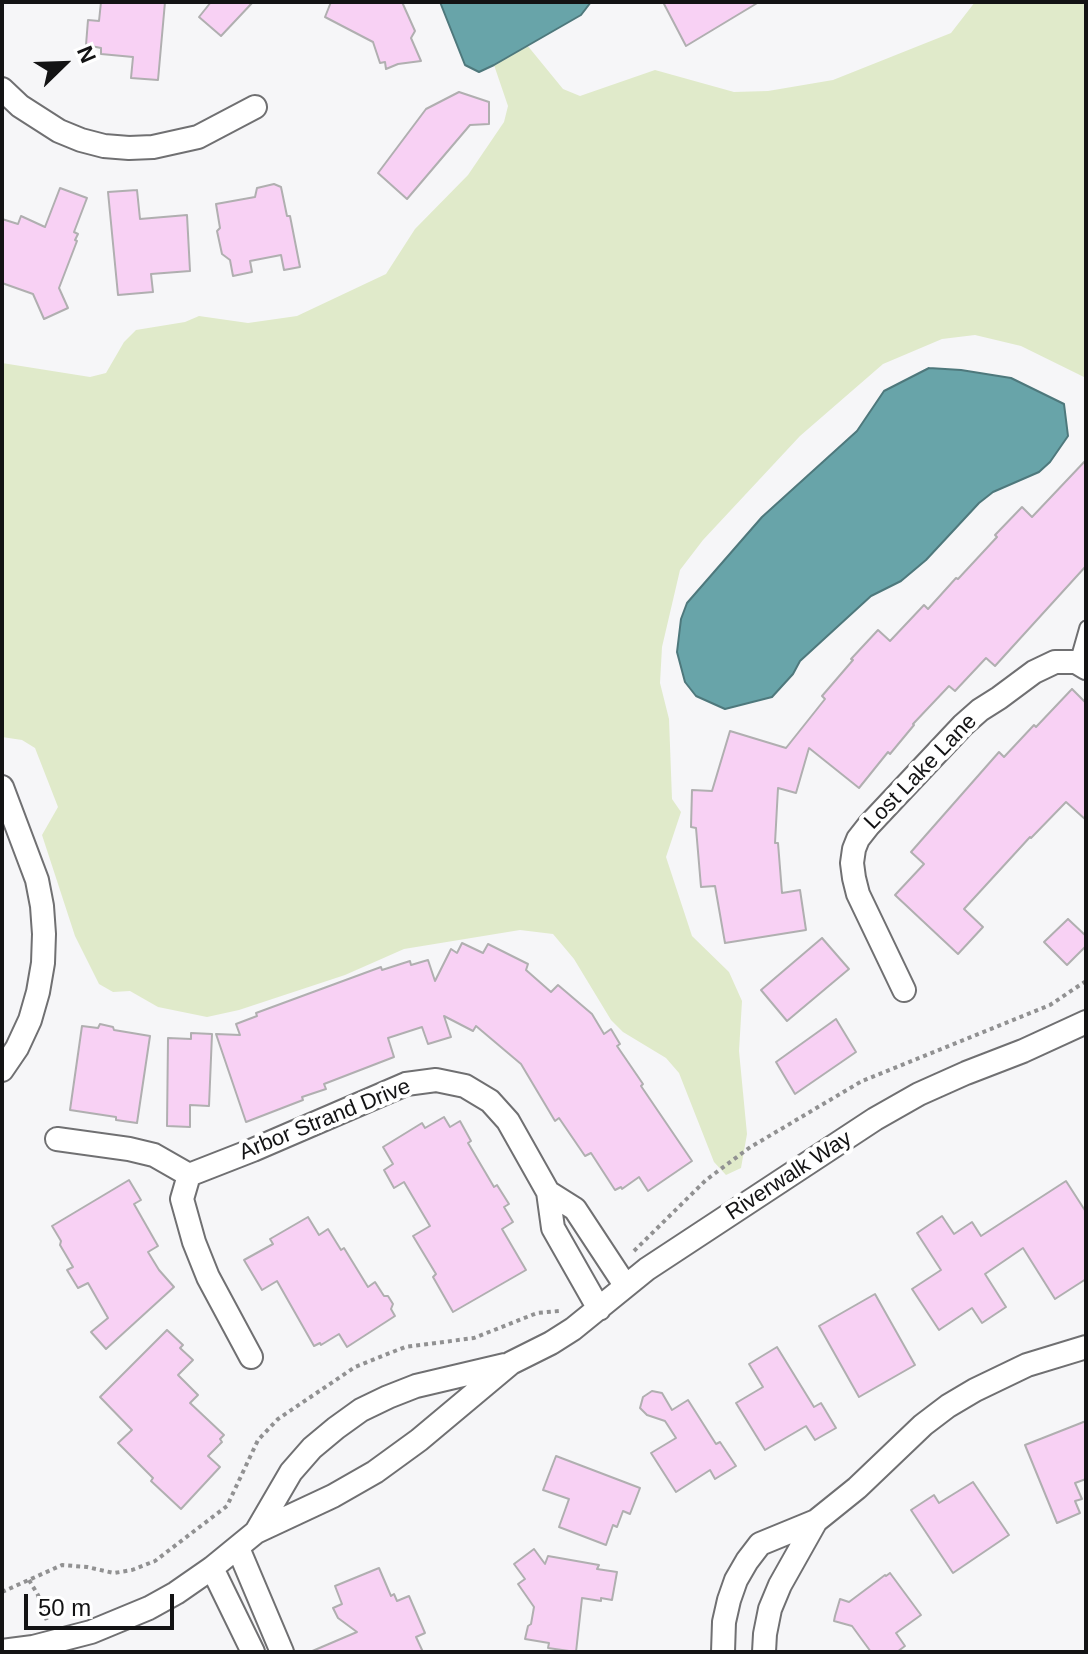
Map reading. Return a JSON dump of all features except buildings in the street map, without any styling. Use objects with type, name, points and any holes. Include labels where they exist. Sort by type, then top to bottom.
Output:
[{"type":"street","points":[[2,89],[29,112],[59,131],[104,146],[129,148],[153,147],[198,137],[255,107]]},
{"type":"street","name":"Lost Lake Lane","points":[[904,990],[858,894],[852,863],[858,839],[980,710],[1034,672],[1055,662],[1081,665]]},
{"type":"street","points":[[2,787],[37,880],[44,934],[43,963],[30,1020],[2,1070]]},
{"type":"street","name":"Riverwalk Way","points":[[256,1532],[291,1472],[324,1438],[361,1410],[416,1386],[511,1363],[551,1343],[647,1269],[875,1119],[919,1094],[1086,1022]]},
{"type":"street","name":"Arbor Strand Drive","points":[[189,1175],[406,1084],[436,1080],[465,1086],[490,1101],[508,1121],[548,1192],[553,1228],[599,1309]]},
{"type":"street","points":[[57,1139],[154,1155],[189,1175],[182,1199],[194,1242],[208,1277],[251,1357]]},
{"type":"street","name":"Arbor Strand Drive","points":[[548,1192],[575,1209],[625,1285]]},
{"type":"street","points":[[723,1652],[724,1622],[729,1600],[736,1580],[760,1544],[816,1521],[948,1406],[1027,1365],[1086,1347]]},
{"type":"street","name":"Riverwalk Way","points":[[2,1651],[62,1641],[120,1621],[176,1593],[256,1532],[333,1496],[375,1472],[419,1440],[511,1363]]},
{"type":"street","points":[[764,1652],[770,1609],[816,1521]]},
{"type":"street","points":[[238,1548],[282,1652]]},
{"type":"street","points":[[212,1568],[253,1652]]},
{"type":"lane","points":[[1081,665],[1086,627]]},
{"type":"path","points":[[628,1257],[706,1180],[749,1148],[862,1081],[1050,1005],[1086,981]]},
{"type":"path","points":[[2,1592],[62,1565],[114,1573],[155,1561],[227,1506],[258,1440],[278,1419],[355,1367],[405,1347],[474,1338],[537,1313],[558,1312],[567,1306]]},
{"type":"path","points":[[29,1580],[38,1595],[51,1633]]},
{"type":"green space","points":[[975,2],[1086,2],[1086,378],[1021,346],[975,335],[942,339],[883,364],[800,436],[703,540],[680,570],[662,647],[660,683],[669,719],[672,799],[681,812],[666,857],[692,936],[729,972],[742,1001],[739,1051],[747,1134],[741,1168],[726,1175],[714,1162],[679,1073],[666,1058],[623,1032],[611,1020],[574,959],[553,934],[520,930],[404,949],[345,975],[239,1010],[207,1017],[158,1007],[130,991],[113,992],[99,984],[75,936],[42,835],[58,807],[35,748],[22,740],[2,737],[2,363],[90,377],[106,373],[124,342],[136,330],[185,322],[199,316],[248,323],[297,316],[386,274],[415,229],[468,175],[504,122],[508,106],[494,65],[527,45],[563,89],[580,96],[655,70],[734,92],[768,91],[833,80],[951,33]]},
{"type":"water","points":[[440,2],[591,2],[581,15],[479,72],[465,65]]},
{"type":"water","points":[[929,368],[1011,378],[1064,404],[1068,436],[1039,472],[993,492],[926,560],[901,581],[871,596],[800,661],[793,674],[772,697],[725,709],[696,696],[685,682],[677,652],[681,619],[687,603],[762,517],[857,431],[884,391]]}]
